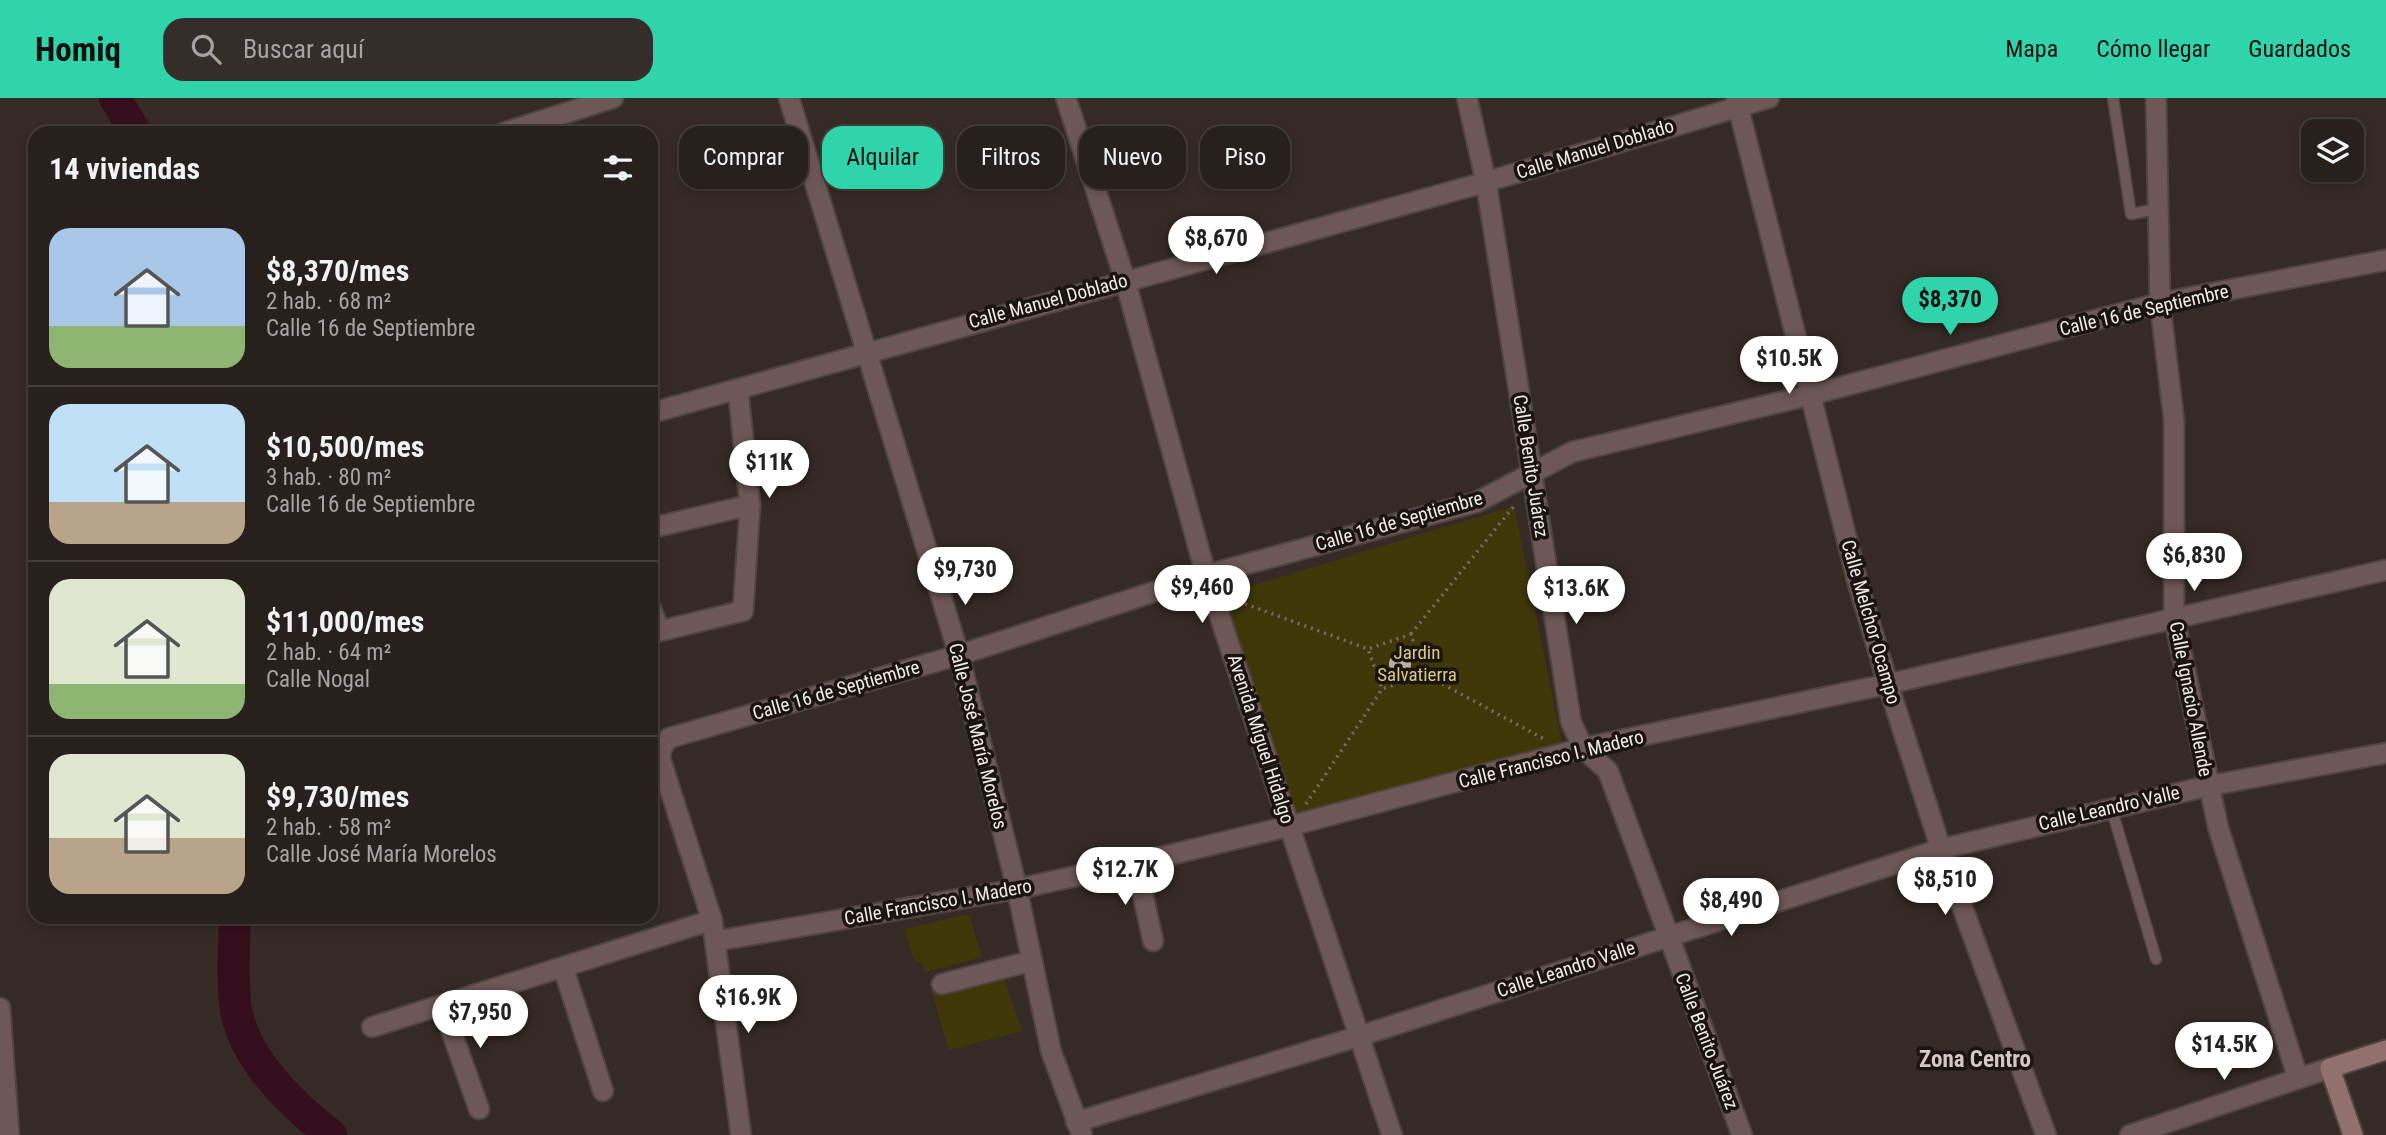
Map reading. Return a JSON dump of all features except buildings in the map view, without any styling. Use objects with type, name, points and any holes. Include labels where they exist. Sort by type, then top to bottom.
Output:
[{"type":"main road","points":[[2353,1135],[2330,1068],[2386,1051]]},
{"type":"street","points":[[525,126],[613,98]]},
{"type":"street","name":"Calle José María Morelos","points":[[789,98],[959,655],[1017,889],[1051,1051],[1079,1128]]},
{"type":"street","name":"Avenida Miguel Hidalgo","points":[[1066,98],[1125,280],[1206,575],[1392,1135]]},
{"type":"street","name":"Calle Benito Juárez","points":[[1466,98],[1486,182],[1571,722],[1583,748],[1608,771],[1742,1135]]},
{"type":"street","name":"Calle Manuel Doblado","points":[[658,411],[1486,182],[1737,102],[1769,98]]},
{"type":"street","name":"Calle Ignacio Allende","points":[[2156,98],[2160,303],[2174,421],[2174,617],[2218,827],[2298,1078]]},
{"type":"street","name":"Calle Melchor Ocampo","points":[[1737,102],[1857,580],[1888,684],[1941,849],[2046,1135]]},
{"type":"street","name":"Calle 16 de Septiembre","points":[[712,920],[660,758],[662,747],[669,738],[959,655],[1206,575],[1477,502],[1572,452],[1810,394],[2160,303],[2386,260]]},
{"type":"street","points":[[658,626],[660,631],[743,611],[750,505],[738,390]]},
{"type":"street","points":[[658,526],[750,505]]},
{"type":"street","name":"Calle Francisco I. Madero","points":[[716,941],[1017,889],[1136,863],[1290,826],[1583,748],[1888,684],[2386,570]]},
{"type":"street","name":"Calle Leandro Valle","points":[[1079,1128],[1941,849],[2208,786],[2386,753]]},
{"type":"street","points":[[1136,863],[1153,942]]},
{"type":"street","points":[[372,1027],[712,920],[741,1135]]},
{"type":"street","points":[[942,985],[1031,961]]},
{"type":"street","points":[[563,967],[603,1091]]},
{"type":"street","points":[[442,1005],[480,1109]]},
{"type":"street","points":[[0,1008],[4,1105],[9,1135]]},
{"type":"street","points":[[2130,1135],[2330,1068]]},
{"type":"lane","points":[[2113,98],[2132,214],[2158,209]]},
{"type":"lane","points":[[2111,807],[2156,959]]},
{"type":"path","points":[[1222,595],[1368,649],[1410,634],[1514,506]]},
{"type":"path","points":[[1410,634],[1424,674],[1551,743]]},
{"type":"path","points":[[1368,649],[1382,689]]},
{"type":"path","points":[[1302,810],[1382,689],[1424,674]]},
{"type":"green space","name":"Jardin Salvatierra","points":[[1514,506],[1563,749],[1295,820],[1222,595]]},
{"type":"green space","points":[[969,914],[982,957],[925,972],[921,962],[915,962],[904,929]]},
{"type":"green space","points":[[1001,969],[1022,1031],[949,1050],[931,990]]},
{"type":"waterway","points":[[115,98],[132,126]]},
{"type":"waterway","points":[[235,924],[235,1003],[247,1042],[257,1060],[284,1093],[331,1135]]},
{"type":"district","name":"Zona Centro","points":[[1975,1059]]}]
